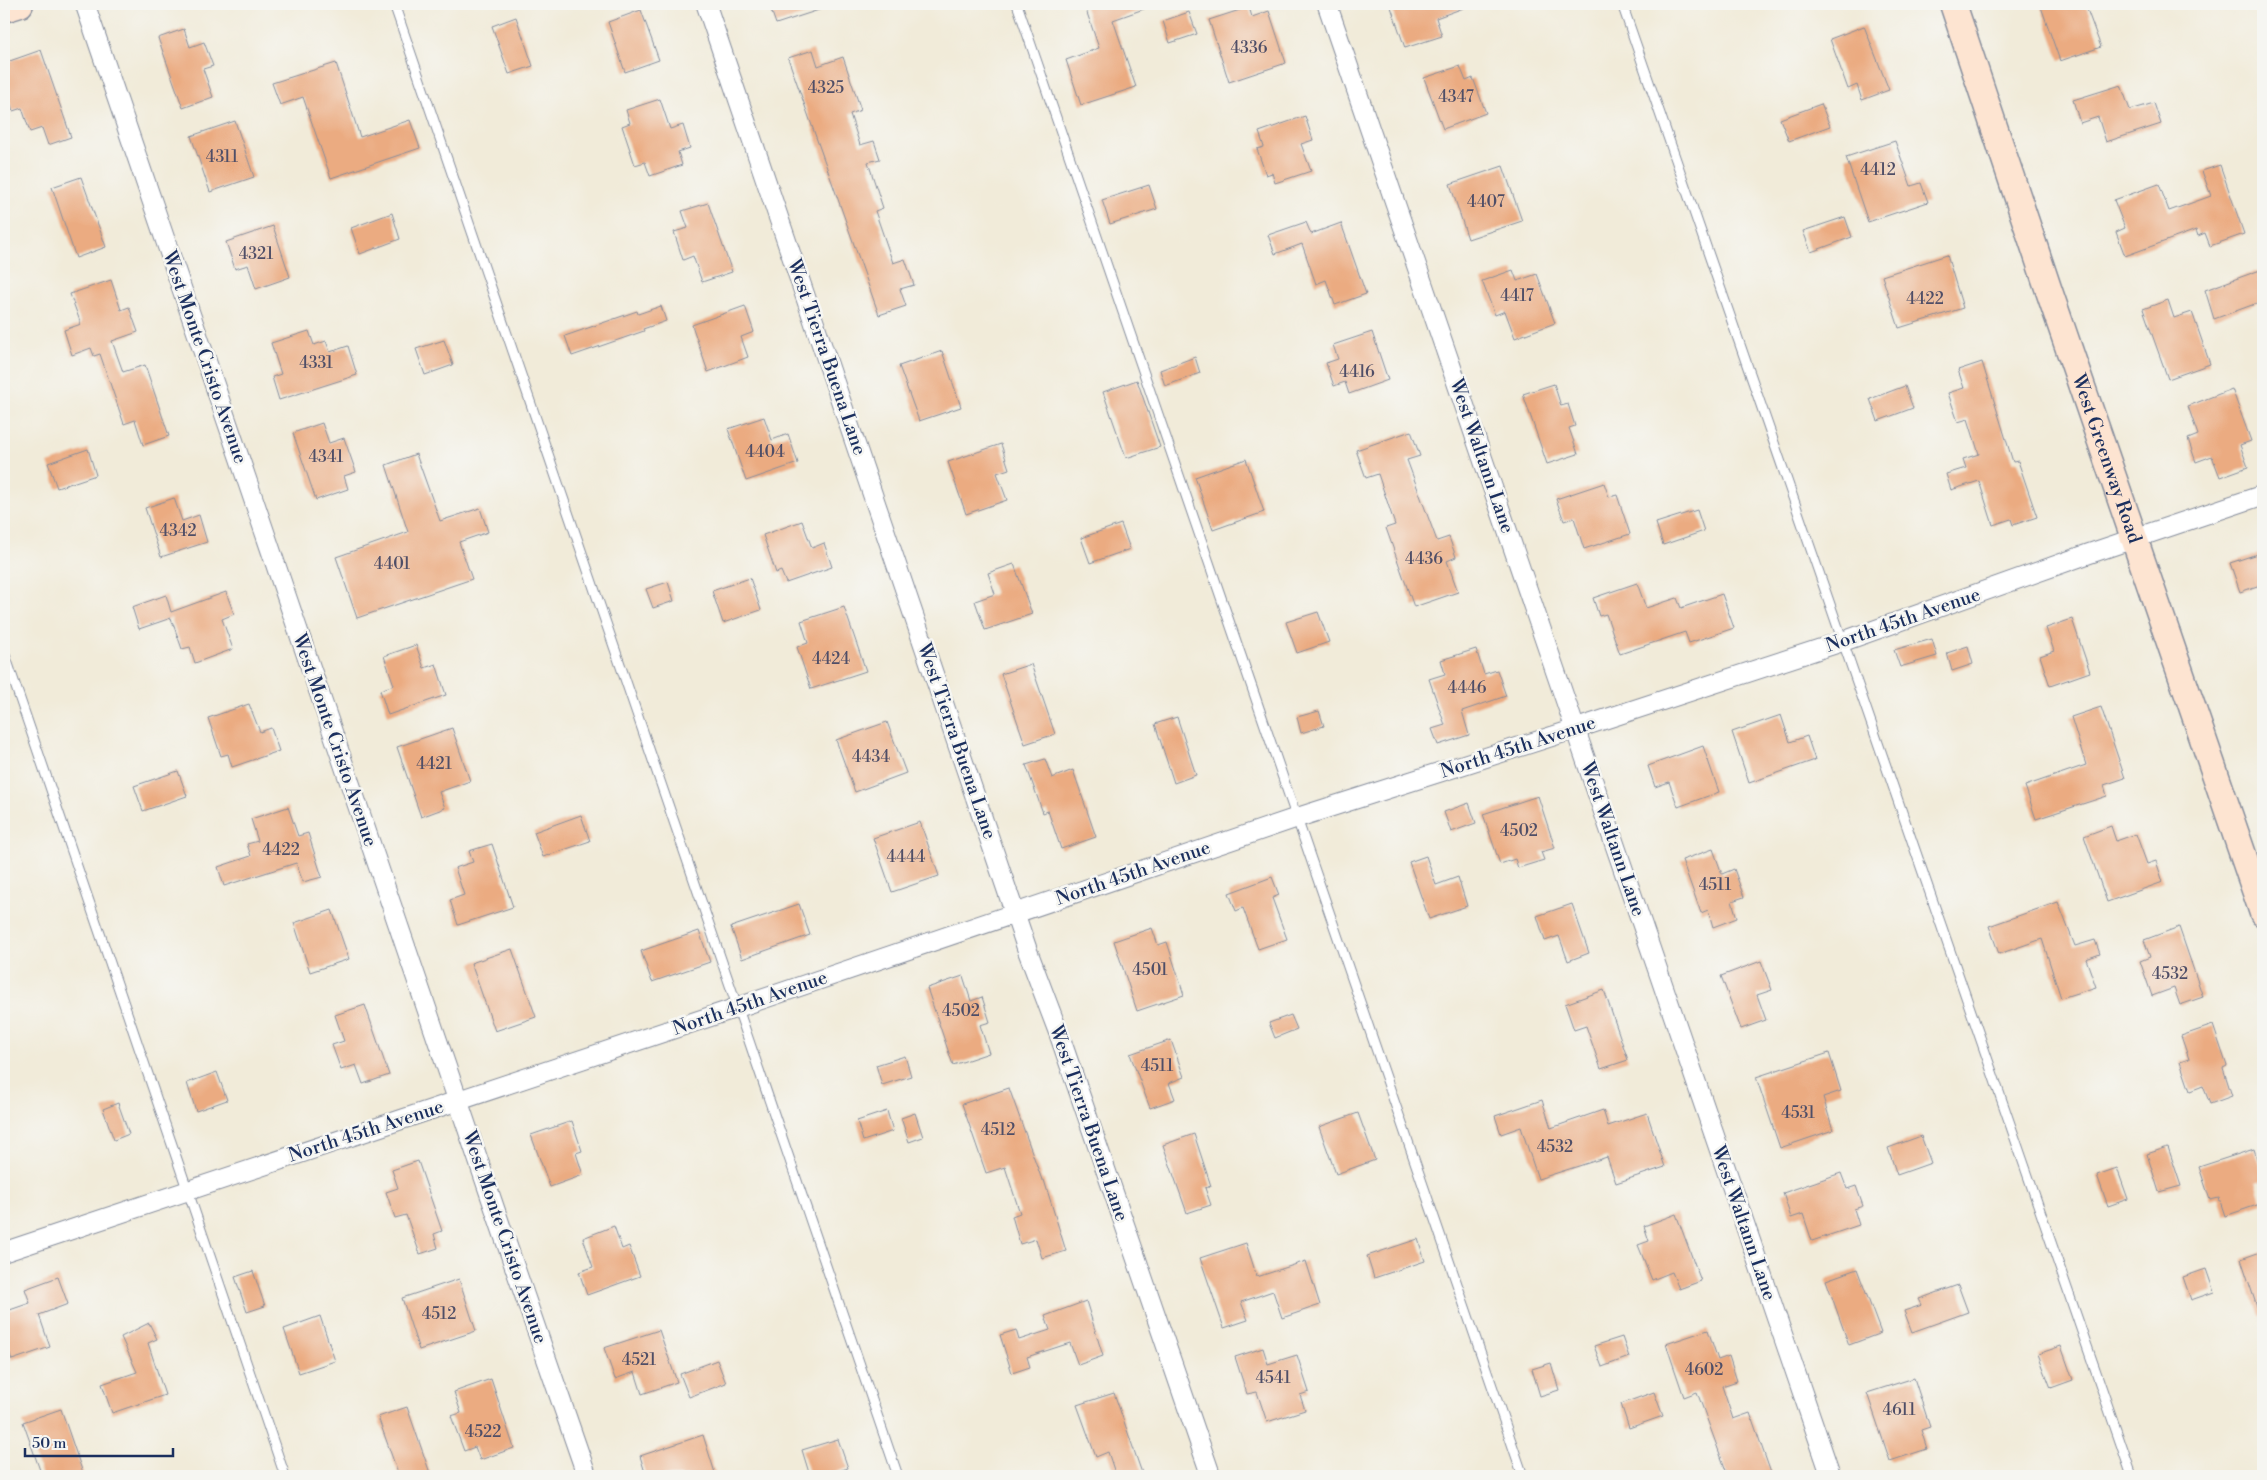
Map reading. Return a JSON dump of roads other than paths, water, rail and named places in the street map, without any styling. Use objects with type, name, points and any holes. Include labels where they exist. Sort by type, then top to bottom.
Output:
[{"type":"main road","points":[[4,9],[20,4]]},
{"type":"main road","name":"West Greenway Road","points":[[1953,4],[2263,913]]},
{"type":"street","name":"West Monte Cristo Avenue","points":[[85,4],[587,1476]]},
{"type":"street","name":"West Tierra Buena Lane","points":[[706,4],[1016,913],[1211,1476]]},
{"type":"street","name":"West Waltann Lane","points":[[1327,4],[1832,1476]]},
{"type":"street","name":"North 45th Avenue","points":[[4,1252],[739,1007],[1296,818],[1844,641],[2134,538],[2263,496]]},
{"type":"lane","points":[[394,4],[898,1476]]},
{"type":"lane","points":[[1017,4],[1523,1476]]},
{"type":"lane","points":[[1622,4],[2132,1476]]},
{"type":"lane","points":[[4,652],[285,1476]]}]
